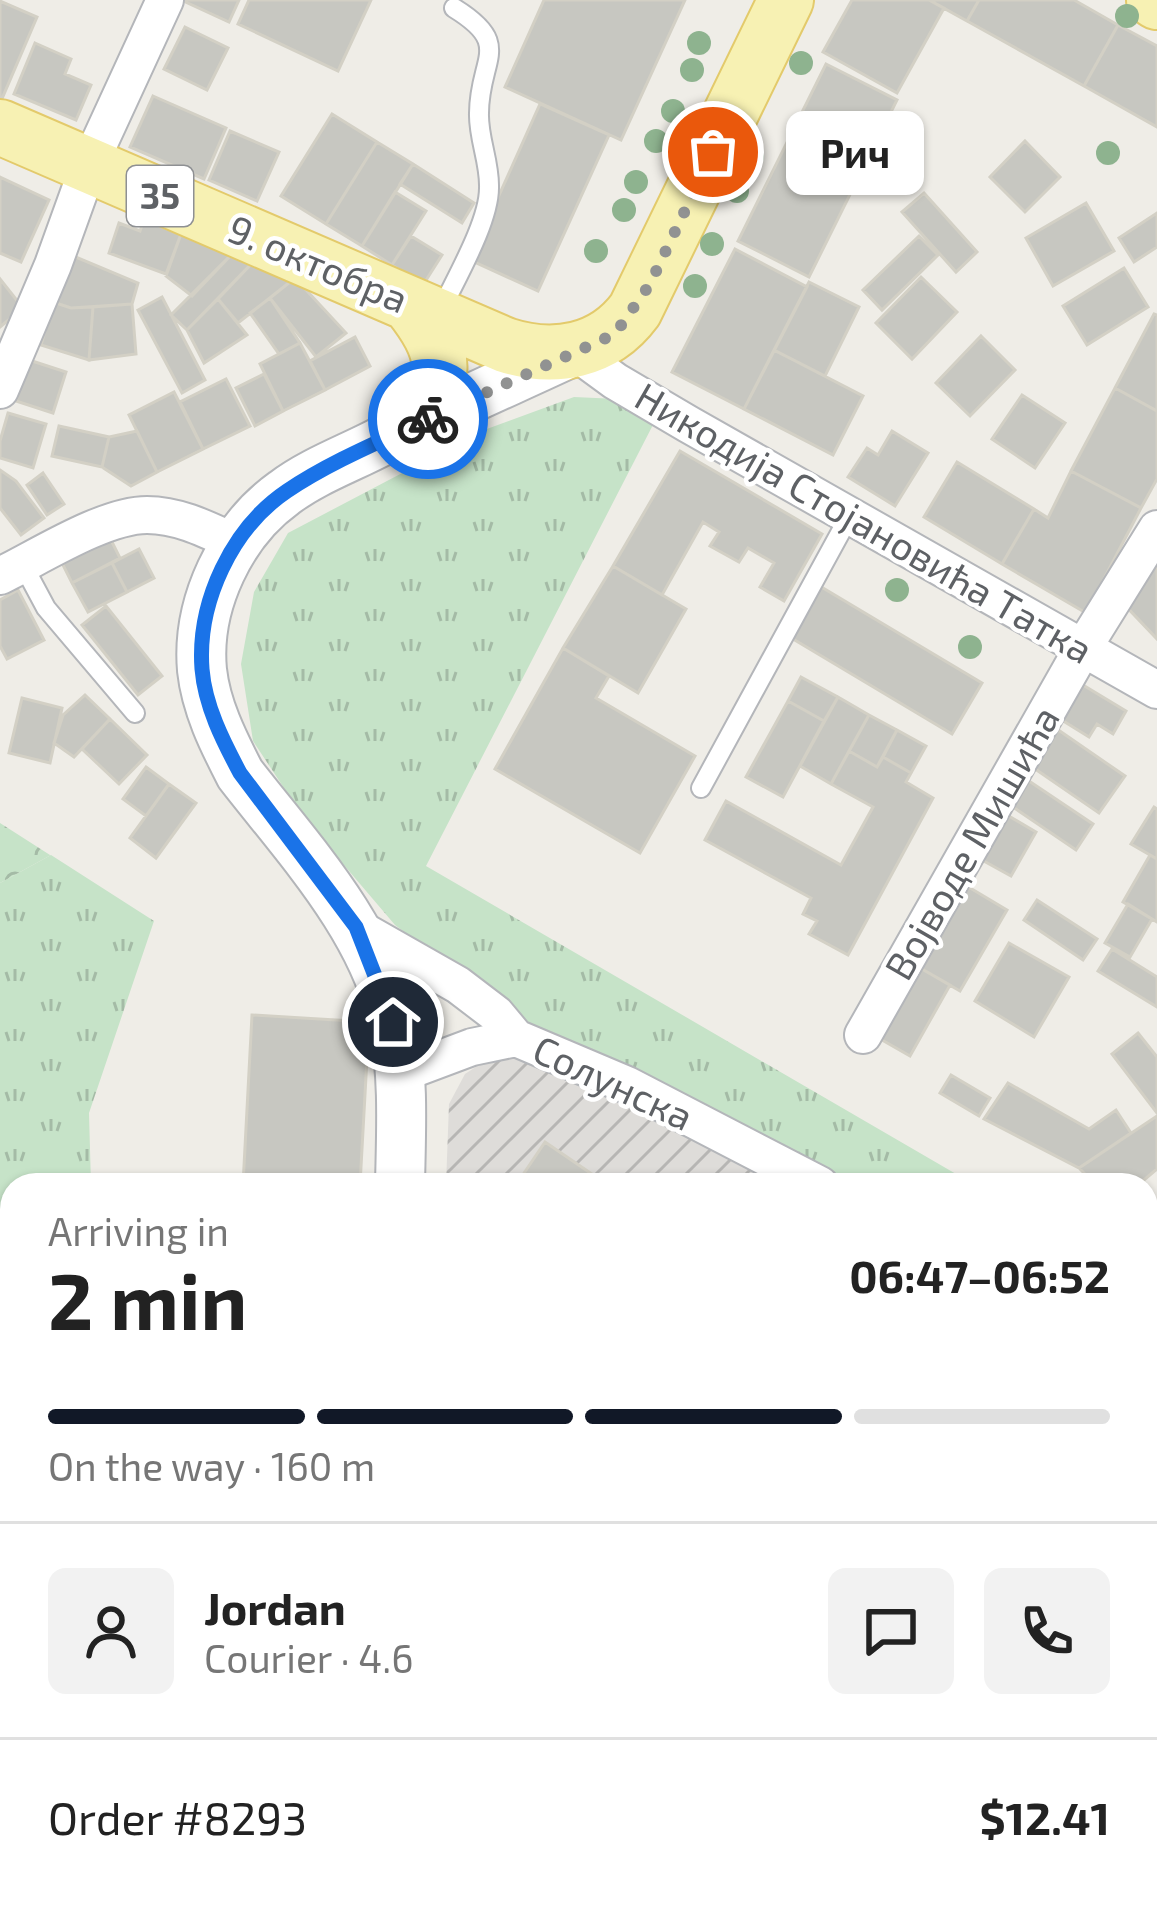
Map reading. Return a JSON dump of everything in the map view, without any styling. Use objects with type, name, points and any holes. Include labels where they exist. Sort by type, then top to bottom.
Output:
[{"type":"main road","points":[[400,1173],[400,1074],[385,994],[356,927],[240,773],[215,722],[202,671],[205,625],[216,582],[236,543],[284,493],[402,431],[615,334],[635,310],[786,0]]},
{"type":"main road","name":"9. октобра","points":[[0,128],[524,351],[574,351]]},
{"type":"main road","points":[[402,431],[434,394],[440,372],[425,310]]},
{"type":"street","points":[[0,390],[89,165],[165,0]]},
{"type":"street","name":"Никодија Стојановића Татка","points":[[574,351],[615,381],[1157,690]]},
{"type":"street","points":[[11,571],[121,519],[144,515],[202,527],[236,543]]},
{"type":"street","name":"Војводе Мишића","points":[[862,1035],[1083,648],[1157,529]]},
{"type":"street","name":"Солунска","points":[[356,927],[458,985],[496,1014],[515,1038],[627,1085],[797,1173]]},
{"type":"street","points":[[400,1074],[472,1046],[515,1038]]},
{"type":"lane","points":[[425,310],[490,195],[478,115],[490,45],[483,26],[454,8]]},
{"type":"lane","points":[[701,788],[850,515]]},
{"type":"lane","points":[[11,571],[134,713]]},
{"type":"shaded area","points":[[497,1053],[539,1060],[768,1173],[446,1173],[449,1104],[465,1074]]},
{"type":"green space","points":[[574,397],[618,399],[656,419],[426,866],[954,1173],[777,1173],[788,1157],[522,1021],[395,925],[303,817],[253,741],[241,664],[254,592],[288,533],[484,430]]},
{"type":"green space","points":[[0,823],[50,855],[51,855],[0,883]]},
{"type":"green space","points":[[51,855],[154,921],[89,1113],[91,1173],[0,1173],[0,883]]},
{"type":"building","points":[[181,0],[239,0],[229,22]]},
{"type":"building","points":[[249,0],[371,0],[338,71],[238,24]]},
{"type":"building","points":[[544,0],[685,0],[621,140],[505,87]]},
{"type":"building","points":[[852,0],[929,0],[944,8],[897,93],[823,52]]},
{"type":"building","points":[[929,0],[979,0],[967,21]]},
{"type":"building","points":[[979,0],[1074,0],[1118,25],[1084,86],[967,21]]},
{"type":"building","points":[[0,1],[37,17],[1,101],[0,100]]},
{"type":"building","points":[[1118,25],[1157,46],[1157,127],[1084,86]]},
{"type":"building","points":[[185,27],[228,48],[207,90],[164,69]]},
{"type":"building","points":[[35,43],[71,59],[65,74],[91,85],[76,120],[14,94]]},
{"type":"building","points":[[826,64],[897,100],[809,277],[738,241]]},
{"type":"building","points":[[153,96],[226,128],[204,179],[130,147]]},
{"type":"building","points":[[540,104],[609,135],[538,291],[470,260]]},
{"type":"building","points":[[332,114],[377,142],[326,224],[281,196]]},
{"type":"building","points":[[230,131],[279,152],[257,201],[209,180]]},
{"type":"building","points":[[1025,141],[1060,177],[1025,212],[990,177]]},
{"type":"building","points":[[377,142],[413,164],[362,246],[326,224]]},
{"type":"building","points":[[413,164],[474,203],[462,223],[400,184]]},
{"type":"building","points":[[0,177],[49,200],[21,262],[0,253]]},
{"type":"building","points":[[395,192],[426,211],[392,265],[362,246]]},
{"type":"building","points":[[924,193],[977,252],[956,272],[902,212]]},
{"type":"building","points":[[1086,203],[1114,251],[1053,286],[1026,238]]},
{"type":"building","points":[[1157,213],[1157,247],[1134,262],[1119,238]]},
{"type":"building","points":[[144,220],[181,234],[166,274],[109,253],[119,223],[140,231]]},
{"type":"building","points":[[181,234],[234,252],[192,296],[166,276]]},
{"type":"building","points":[[411,236],[442,255],[423,285],[392,265]]},
{"type":"building","points":[[919,236],[938,255],[882,310],[863,290]]},
{"type":"building","points":[[735,249],[807,287],[744,409],[672,372]]},
{"type":"building","points":[[234,252],[255,260],[187,330],[171,315]]},
{"type":"building","points":[[71,255],[138,283],[132,304],[71,308],[53,302]]},
{"type":"building","points":[[255,260],[295,278],[238,323],[218,299]]},
{"type":"building","points":[[1124,268],[1148,307],[1087,345],[1063,306]]},
{"type":"building","points":[[921,277],[957,312],[912,359],[876,323]]},
{"type":"building","points":[[295,278],[346,333],[316,357],[270,298]]},
{"type":"building","points":[[0,279],[23,308],[0,327]]},
{"type":"building","points":[[809,282],[859,307],[825,376],[774,350]]},
{"type":"building","points":[[162,297],[205,380],[182,393],[138,310]]},
{"type":"building","points":[[270,298],[300,343],[279,354],[250,313]]},
{"type":"building","points":[[218,299],[247,335],[204,363],[187,330]]},
{"type":"building","points":[[53,302],[71,308],[93,307],[89,360],[41,345]]},
{"type":"building","points":[[132,304],[136,354],[89,360],[93,307]]},
{"type":"building","points":[[1157,315],[1157,411],[1115,388]]},
{"type":"building","points":[[981,336],[1015,370],[970,416],[936,383]]},
{"type":"building","points":[[355,337],[370,366],[325,390],[310,361]]},
{"type":"building","points":[[300,343],[325,390],[283,411],[260,364]]},
{"type":"building","points":[[774,350],[863,396],[833,455],[744,409]]},
{"type":"building","points":[[29,360],[66,372],[53,413],[16,401]]},
{"type":"building","points":[[264,374],[283,411],[255,426],[236,388]]},
{"type":"building","points":[[226,379],[250,426],[203,449],[180,402]]},
{"type":"building","points":[[1115,388],[1157,411],[1157,479],[1141,508],[1071,471]]},
{"type":"building","points":[[174,392],[203,449],[157,472],[129,415]]},
{"type":"building","points":[[1022,395],[1065,423],[1035,468],[992,439]]},
{"type":"building","points":[[8,413],[46,424],[33,468],[0,458]]},
{"type":"building","points":[[59,426],[109,437],[102,467],[52,456]]},
{"type":"building","points":[[137,431],[157,472],[131,486],[102,467],[109,437]]},
{"type":"building","points":[[892,431],[928,453],[895,506],[848,477],[867,448],[878,455]]},
{"type":"building","points":[[680,451],[822,534],[784,601],[760,587],[774,563],[748,548],[739,562],[710,546],[719,532],[703,522],[662,595],[613,566]]},
{"type":"building","points":[[957,462],[1034,509],[1002,564],[924,517]]},
{"type":"building","points":[[0,470],[16,481],[44,518],[21,535],[0,508]]},
{"type":"building","points":[[1071,471],[1141,508],[1086,613],[1002,564],[1034,509],[1048,518]]},
{"type":"building","points":[[43,473],[64,504],[47,515],[27,485]]},
{"type":"building","points":[[110,538],[120,558],[72,583],[62,563]]},
{"type":"building","points":[[139,549],[154,578],[127,592],[112,563]]},
{"type":"building","points":[[112,563],[127,592],[88,612],[72,583]]},
{"type":"building","points":[[1157,563],[1157,639],[1119,599]]},
{"type":"building","points":[[613,566],[686,609],[638,693],[563,648]]},
{"type":"building","points":[[818,585],[982,683],[952,734],[788,636]]},
{"type":"building","points":[[18,590],[44,640],[7,659],[0,646],[0,600]]},
{"type":"building","points":[[106,606],[162,676],[138,695],[82,625]]},
{"type":"building","points":[[563,648],[609,676],[596,698],[695,756],[640,853],[495,769]]},
{"type":"building","points":[[801,677],[838,697],[824,721],[788,701]]},
{"type":"building","points":[[1073,679],[1126,711],[1113,734],[1097,724],[1089,737],[1052,714]]},
{"type":"building","points":[[85,695],[110,719],[74,757],[54,743],[63,715]]},
{"type":"building","points":[[838,697],[869,715],[831,784],[800,766]]},
{"type":"building","points":[[22,698],[62,708],[50,763],[9,753]]},
{"type":"building","points":[[788,701],[824,721],[783,797],[746,777]]},
{"type":"building","points":[[869,715],[897,730],[877,767],[849,751]]},
{"type":"building","points":[[110,719],[147,755],[119,784],[82,749]]},
{"type":"building","points":[[1054,727],[1125,776],[1099,813],[1028,764]]},
{"type":"building","points":[[897,730],[926,746],[911,773],[883,757]]},
{"type":"building","points":[[849,751],[877,767],[883,757],[911,773],[906,782],[933,798],[848,955],[809,934],[817,921],[803,914],[811,898],[705,840],[726,801],[841,865],[873,807],[831,784]]},
{"type":"building","points":[[146,767],[169,784],[146,816],[123,799]]},
{"type":"building","points":[[1020,775],[1093,824],[1076,850],[1004,801]]},
{"type":"building","points":[[169,784],[196,803],[156,858],[130,838]]},
{"type":"building","points":[[1154,807],[1157,809],[1157,859],[1131,844]]},
{"type":"building","points":[[997,809],[1036,832],[1011,876],[971,854]]},
{"type":"building","points":[[1150,855],[1157,859],[1157,922],[1123,902]]},
{"type":"building","points":[[955,879],[1007,910],[960,991],[908,961]]},
{"type":"building","points":[[1037,900],[1097,939],[1083,960],[1024,920]]},
{"type":"building","points":[[1128,904],[1152,919],[1130,957],[1105,943]]},
{"type":"building","points":[[1009,943],[1069,977],[1034,1037],[975,1001]]},
{"type":"building","points":[[1112,949],[1157,977],[1157,1007],[1098,971]]},
{"type":"building","points":[[908,961],[950,985],[910,1056],[868,1032]]},
{"type":"building","points":[[252,1015],[369,1022],[361,1173],[244,1173]]},
{"type":"building","points":[[1138,1033],[1157,1057],[1157,1113],[1112,1054]]},
{"type":"building","points":[[951,1075],[990,1098],[979,1116],[940,1093]]},
{"type":"building","points":[[1008,1083],[1089,1129],[1116,1110],[1131,1133],[1079,1168],[984,1119]]},
{"type":"building","points":[[1157,1116],[1157,1169],[1152,1173],[1084,1173],[1079,1168]]},
{"type":"building","points":[[545,1142],[590,1173],[524,1173]]},
{"type":"way so far","points":[[428,419],[615,334],[650,284],[713,152]]},
{"type":"place","name":"Рич","points":[[713,152]]},
{"type":"route","points":[[393,1022],[356,927],[240,773],[227,748],[207,694],[202,646],[224,564],[265,509],[310,477],[428,419]]}]
